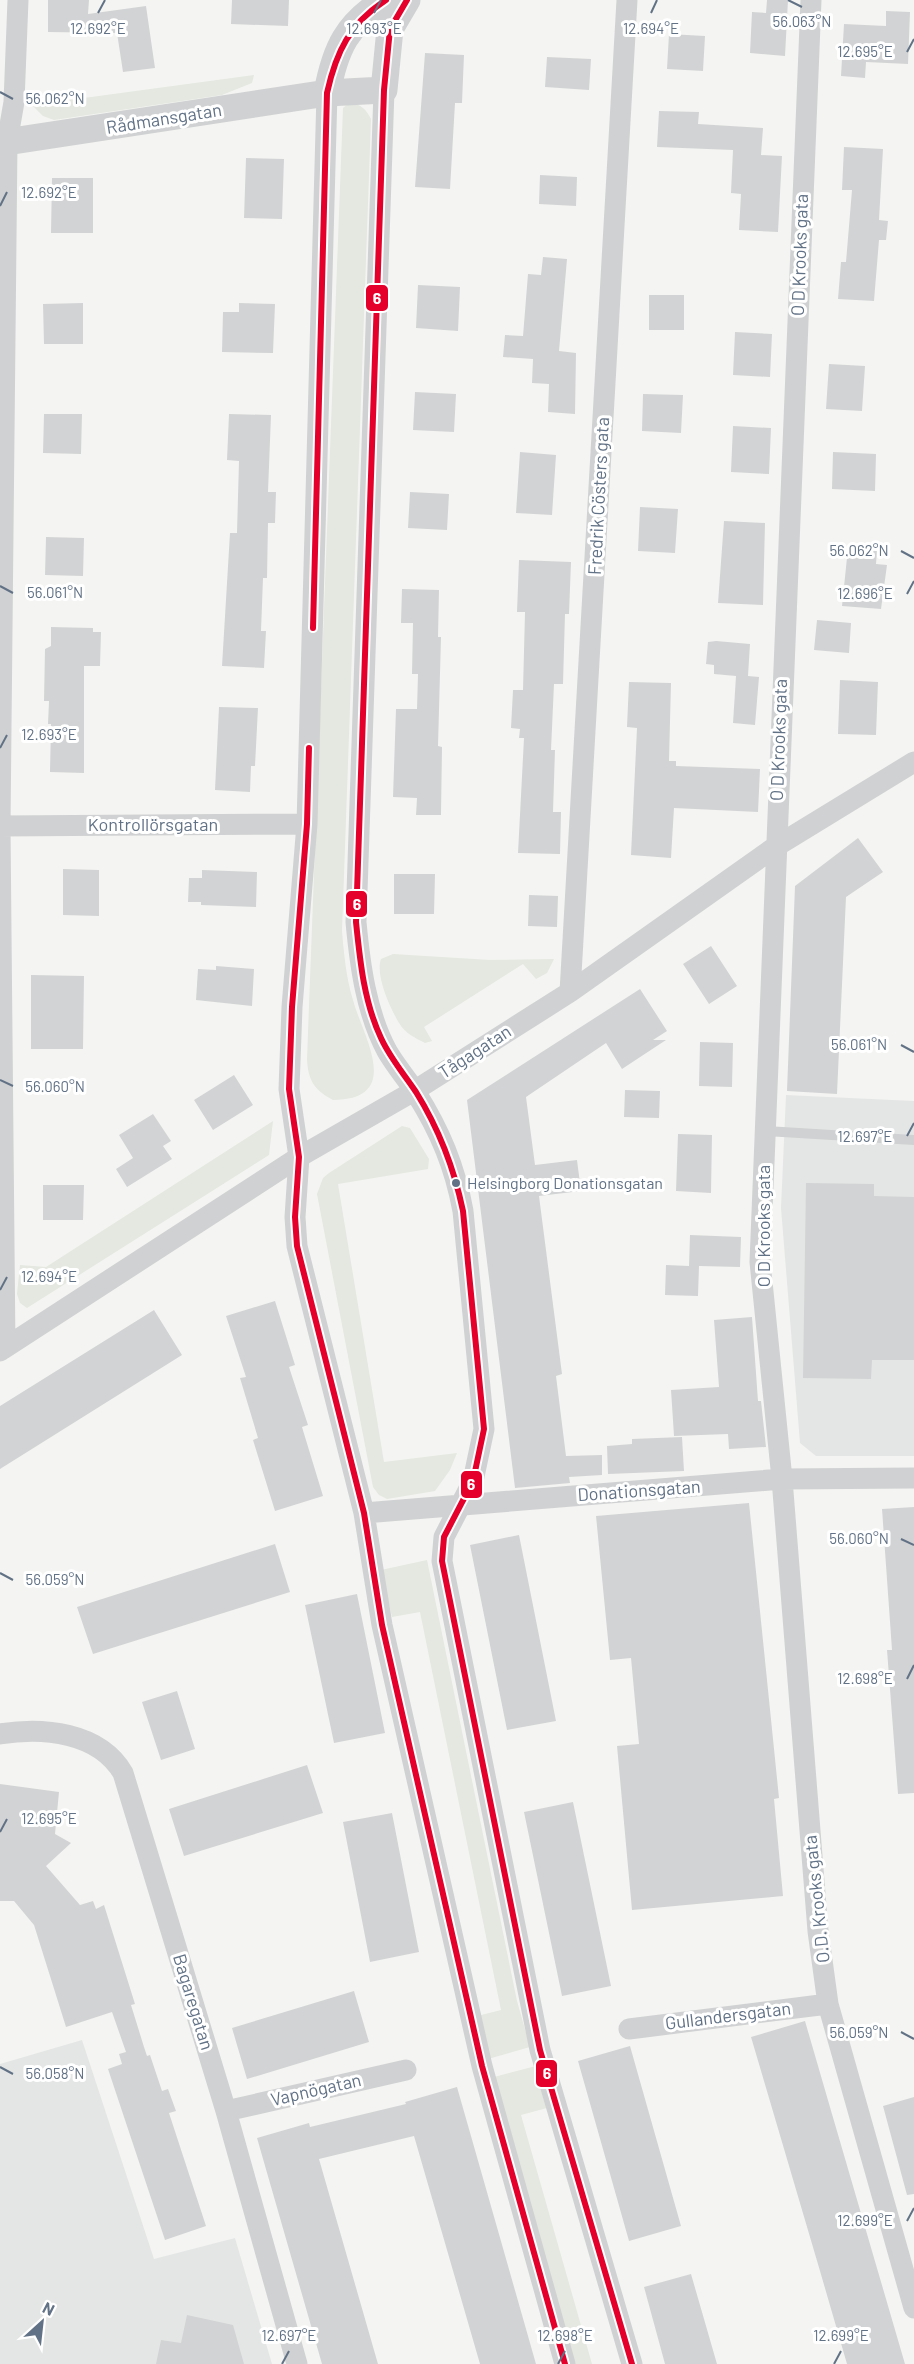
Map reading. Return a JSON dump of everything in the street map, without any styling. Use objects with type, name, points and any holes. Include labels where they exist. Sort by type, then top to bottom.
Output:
[{"type":"street","points":[[2,1350],[0,826],[3,143],[14,102],[18,0]]},
{"type":"street","points":[[386,0],[369,10],[347,35],[333,60],[327,93],[307,824],[292,1007],[289,1089],[299,1157],[297,1246],[364,1513],[382,1625],[482,2066],[565,2364]]},
{"type":"street","points":[[407,0],[390,28],[384,90],[356,922],[359,960],[376,1022],[387,1050],[445,1144],[458,1182],[463,1211],[484,1429],[478,1466],[444,1537],[442,1561],[540,2050],[632,2364]]},
{"type":"street","name":"Fredrik Cösters gata","points":[[570,992],[627,0]]},
{"type":"street","name":"O D Krooks gata","points":[[782,1479],[760,1262],[811,0]]},
{"type":"street","name":"Rådmansgatan","points":[[3,143],[327,93],[384,90]]},
{"type":"street","name":"Tågagatan","points":[[2,1350],[299,1157],[414,1091],[570,992],[775,847],[914,762]]},
{"type":"street","name":"Kontrollörsgatan","points":[[0,826],[307,824]]},
{"type":"street","name":"Donationsgatan","points":[[364,1513],[782,1479],[914,1479]]},
{"type":"street","name":"O.D. Krooks gata","points":[[782,1479],[818,1930],[828,2004],[914,2308]]},
{"type":"street","name":"Bagaregatan","points":[[0,1734],[37,1731],[85,1740],[102,1749],[115,1760],[123,1773],[226,2111],[297,2364]]},
{"type":"street","name":"Gullandersgatan","points":[[629,2029],[828,2004]]},
{"type":"street","name":"Vapnögatan","points":[[226,2111],[406,2070]]},
{"type":"lane","points":[[765,1131],[914,1140]]},
{"type":"shaded area","points":[[254,75],[252,83],[222,95],[54,120],[43,116],[32,105]]},
{"type":"shaded area","points":[[349,103],[363,108],[371,119],[342,931],[349,983],[370,1048],[373,1078],[367,1089],[355,1097],[333,1100],[313,1084],[307,1059],[343,108]]},
{"type":"shaded area","points":[[393,954],[490,960],[554,959],[547,973],[536,979],[523,964],[424,1027],[432,1041],[425,1043],[401,1027],[384,991],[380,974],[381,959]]},
{"type":"shaded area","points":[[786,1095],[914,1101],[914,1456],[816,1456],[800,1443],[781,1208]]},
{"type":"shaded area","points":[[273,1121],[269,1155],[27,1308],[20,1303],[17,1294],[20,1265],[46,1267]]},
{"type":"shaded area","points":[[402,1126],[410,1128],[429,1159],[428,1169],[338,1184],[384,1462],[457,1453],[450,1470],[435,1491],[387,1499],[379,1495],[373,1487],[317,1194],[323,1178],[329,1173]]},
{"type":"shaded area","points":[[427,1560],[517,2001],[530,2047],[488,2059],[477,2016],[501,2010],[420,1612],[392,1617],[381,1570]]},
{"type":"shaded area","points":[[82,2040],[154,2259],[235,2238],[272,2364],[0,2364],[0,2064]]},
{"type":"shaded area","points":[[536,2066],[547,2108],[521,2115],[592,2364],[575,2364],[494,2077]]},
{"type":"building","points":[[48,0],[89,0],[88,14],[146,6],[155,68],[123,72],[117,33],[48,32]]},
{"type":"building","points":[[232,0],[289,0],[288,26],[231,24]]},
{"type":"building","points":[[767,0],[788,0],[785,56],[750,53],[752,12],[766,13]]},
{"type":"building","points":[[886,11],[910,12],[908,64],[866,62],[865,78],[841,76],[844,24],[886,26]]},
{"type":"building","points":[[669,34],[705,36],[703,71],[667,69]]},
{"type":"building","points":[[425,53],[464,55],[462,103],[455,103],[450,189],[415,187]]},
{"type":"building","points":[[547,57],[591,59],[589,90],[545,87]]},
{"type":"building","points":[[659,111],[699,112],[698,124],[763,128],[761,155],[782,156],[778,232],[739,230],[741,194],[731,193],[733,150],[657,147]]},
{"type":"building","points":[[844,147],[883,149],[879,220],[888,221],[886,240],[879,240],[874,301],[838,299],[841,262],[846,262],[852,190],[842,190]]},
{"type":"building","points":[[246,158],[284,159],[282,219],[244,218]]},
{"type":"building","points":[[540,175],[577,177],[576,206],[539,204]]},
{"type":"building","points":[[52,178],[93,178],[93,233],[51,233]]},
{"type":"building","points":[[543,257],[567,259],[559,351],[576,353],[575,414],[548,412],[549,384],[532,383],[533,359],[503,357],[505,335],[523,336],[528,274],[541,275]]},
{"type":"building","points":[[418,285],[460,287],[458,331],[416,328]]},
{"type":"building","points":[[649,295],[684,295],[684,330],[649,330]]},
{"type":"building","points":[[83,303],[83,344],[44,344],[43,304]]},
{"type":"building","points":[[239,303],[275,304],[273,353],[222,352],[223,312],[239,312]]},
{"type":"building","points":[[735,332],[772,334],[770,377],[733,375]]},
{"type":"building","points":[[829,364],[865,366],[862,411],[826,409]]},
{"type":"building","points":[[415,392],[456,394],[454,432],[413,430]]},
{"type":"building","points":[[643,394],[683,395],[681,433],[642,431]]},
{"type":"building","points":[[44,414],[82,414],[81,454],[43,453]]},
{"type":"building","points":[[229,414],[271,415],[268,492],[276,492],[275,523],[268,523],[267,578],[263,578],[261,631],[266,631],[264,668],[222,666],[230,533],[237,533],[239,461],[227,460]]},
{"type":"building","points":[[733,426],[771,428],[769,474],[731,472]]},
{"type":"building","points":[[520,452],[556,455],[552,515],[516,513]]},
{"type":"building","points":[[833,452],[876,454],[875,491],[832,489]]},
{"type":"building","points":[[410,492],[449,494],[447,530],[408,528]]},
{"type":"building","points":[[640,507],[678,509],[675,553],[638,551]]},
{"type":"building","points":[[724,521],[765,523],[763,605],[718,603]]},
{"type":"building","points":[[46,537],[84,538],[83,576],[45,575]]},
{"type":"building","points":[[848,548],[877,551],[876,564],[887,565],[881,609],[842,606]]},
{"type":"building","points":[[519,560],[571,562],[569,614],[565,614],[563,684],[554,684],[551,750],[555,750],[553,812],[561,812],[560,854],[518,853],[524,738],[519,738],[520,729],[511,728],[513,690],[523,690],[525,612],[517,612]]},
{"type":"building","points":[[402,589],[439,590],[438,637],[441,637],[438,746],[442,747],[441,815],[416,815],[417,798],[393,797],[396,709],[417,709],[418,674],[412,674],[413,623],[401,623]]},
{"type":"building","points":[[817,620],[851,623],[849,653],[814,650]]},
{"type":"building","points":[[51,627],[93,628],[93,632],[101,632],[100,666],[84,666],[84,773],[50,772],[51,724],[48,724],[49,701],[44,701],[45,649],[51,646]]},
{"type":"building","points":[[708,642],[750,644],[748,676],[759,677],[755,725],[733,723],[736,676],[714,674],[714,665],[706,664]]},
{"type":"building","points":[[840,680],[878,682],[876,735],[838,734]]},
{"type":"building","points":[[629,682],[671,683],[669,761],[676,761],[676,766],[760,769],[758,812],[674,808],[671,858],[631,855],[637,728],[627,727]]},
{"type":"building","points":[[219,707],[258,708],[255,766],[251,766],[250,792],[215,790]]},
{"type":"building","points":[[858,838],[883,872],[846,897],[837,1094],[787,1091],[795,886]]},
{"type":"building","points":[[63,869],[99,870],[99,916],[63,915]]},
{"type":"building","points":[[202,870],[257,872],[256,907],[201,905],[201,902],[188,902],[189,878],[202,878]]},
{"type":"building","points":[[394,874],[435,874],[434,914],[394,914]]},
{"type":"building","points":[[529,895],[558,896],[557,927],[528,926]]},
{"type":"building","points":[[711,946],[737,986],[709,1004],[683,964]]},
{"type":"building","points":[[216,966],[254,969],[252,1006],[196,1000],[198,969],[216,970]]},
{"type":"building","points":[[31,975],[84,976],[83,1049],[31,1049]]},
{"type":"building","points":[[640,989],[667,1031],[653,1040],[666,1040],[622,1069],[606,1043],[526,1097],[535,1165],[577,1160],[581,1191],[539,1196],[562,1374],[556,1376],[566,1456],[602,1455],[602,1475],[569,1477],[570,1483],[515,1488],[467,1100]]},
{"type":"building","points":[[700,1042],[733,1043],[732,1087],[699,1086]]},
{"type":"building","points":[[234,1075],[253,1105],[213,1130],[194,1100]]},
{"type":"building","points":[[625,1090],[660,1091],[659,1118],[624,1117]]},
{"type":"building","points":[[153,1114],[171,1141],[163,1146],[172,1159],[127,1187],[116,1169],[133,1158],[119,1135]]},
{"type":"building","points":[[678,1134],[712,1135],[711,1193],[676,1191]]},
{"type":"building","points":[[806,1183],[874,1184],[874,1196],[914,1197],[914,1360],[872,1360],[871,1379],[803,1378]]},
{"type":"building","points":[[43,1185],[84,1185],[83,1220],[43,1220]]},
{"type":"building","points":[[690,1235],[741,1237],[740,1267],[699,1266],[698,1296],[665,1295],[666,1265],[689,1266]]},
{"type":"building","points":[[275,1301],[295,1365],[289,1367],[308,1425],[302,1427],[323,1496],[275,1511],[253,1440],[258,1438],[240,1378],[246,1377],[226,1316]]},
{"type":"building","points":[[154,1310],[182,1355],[0,1469],[0,1406]]},
{"type":"building","points":[[752,1317],[758,1401],[761,1401],[766,1447],[729,1449],[728,1434],[674,1436],[671,1390],[719,1387],[714,1320]]},
{"type":"building","points":[[682,1437],[684,1471],[608,1474],[607,1446],[632,1444],[632,1439]]},
{"type":"building","points":[[749,1503],[779,1798],[774,1799],[783,1896],[632,1910],[617,1746],[639,1744],[631,1658],[610,1660],[596,1516]]},
{"type":"building","points":[[914,1507],[914,1793],[898,1794],[887,1650],[892,1650],[882,1509]]},
{"type":"building","points":[[519,1535],[556,1721],[507,1730],[470,1545]]},
{"type":"building","points":[[275,1544],[290,1592],[93,1654],[77,1607]]},
{"type":"building","points":[[357,1594],[385,1733],[334,1743],[305,1605]]},
{"type":"building","points":[[177,1691],[195,1749],[161,1760],[142,1702]]},
{"type":"building","points":[[307,1765],[323,1813],[184,1856],[169,1809]]},
{"type":"building","points":[[0,1784],[59,1792],[55,1834],[71,1843],[46,1866],[80,1905],[93,1901],[96,1909],[104,1905],[135,2004],[131,2005],[147,2056],[150,2055],[162,2091],[168,2089],[176,2111],[169,2113],[206,2226],[165,2240],[108,2069],[122,2064],[119,2054],[126,2052],[112,2012],[66,2027],[34,1925],[14,1901],[0,1901]]},
{"type":"building","points":[[573,1802],[611,1986],[562,1996],[524,1812]]},
{"type":"building","points":[[392,1813],[419,1952],[370,1962],[343,1822]]},
{"type":"building","points":[[354,1991],[369,2042],[247,2079],[232,2028]]},
{"type":"building","points":[[805,2021],[905,2364],[847,2364],[751,2037]]},
{"type":"building","points":[[630,2046],[681,2226],[629,2241],[578,2061]]},
{"type":"building","points":[[457,2087],[536,2364],[480,2364],[414,2136],[319,2159],[378,2364],[322,2364],[257,2138],[309,2123],[310,2127],[406,2104],[405,2102]]},
{"type":"building","points":[[914,2097],[914,2194],[907,2195],[883,2106]]},
{"type":"building","points":[[691,2274],[717,2364],[665,2364],[644,2287]]},
{"type":"building","points":[[187,2315],[233,2325],[244,2364],[156,2364],[161,2340],[181,2343]]},
{"type":"transit line","name":"6","points":[[313,628],[327,93],[335,64],[346,40],[363,18],[386,0]]},
{"type":"transit line","name":"6","points":[[407,0],[390,29],[384,90],[356,922],[364,981],[375,1024],[389,1052],[416,1092],[439,1135],[455,1179],[463,1211],[484,1429],[473,1481],[444,1537],[442,1561],[540,2050],[632,2364]]},
{"type":"transit line","name":"6","points":[[309,748],[307,824],[292,1007],[289,1089],[299,1157],[295,1217],[297,1246],[364,1513],[382,1625],[482,2066],[565,2364]]},
{"type":"place","name":"Helsingborg Donationsgatan","points":[[456,1183]]}]
